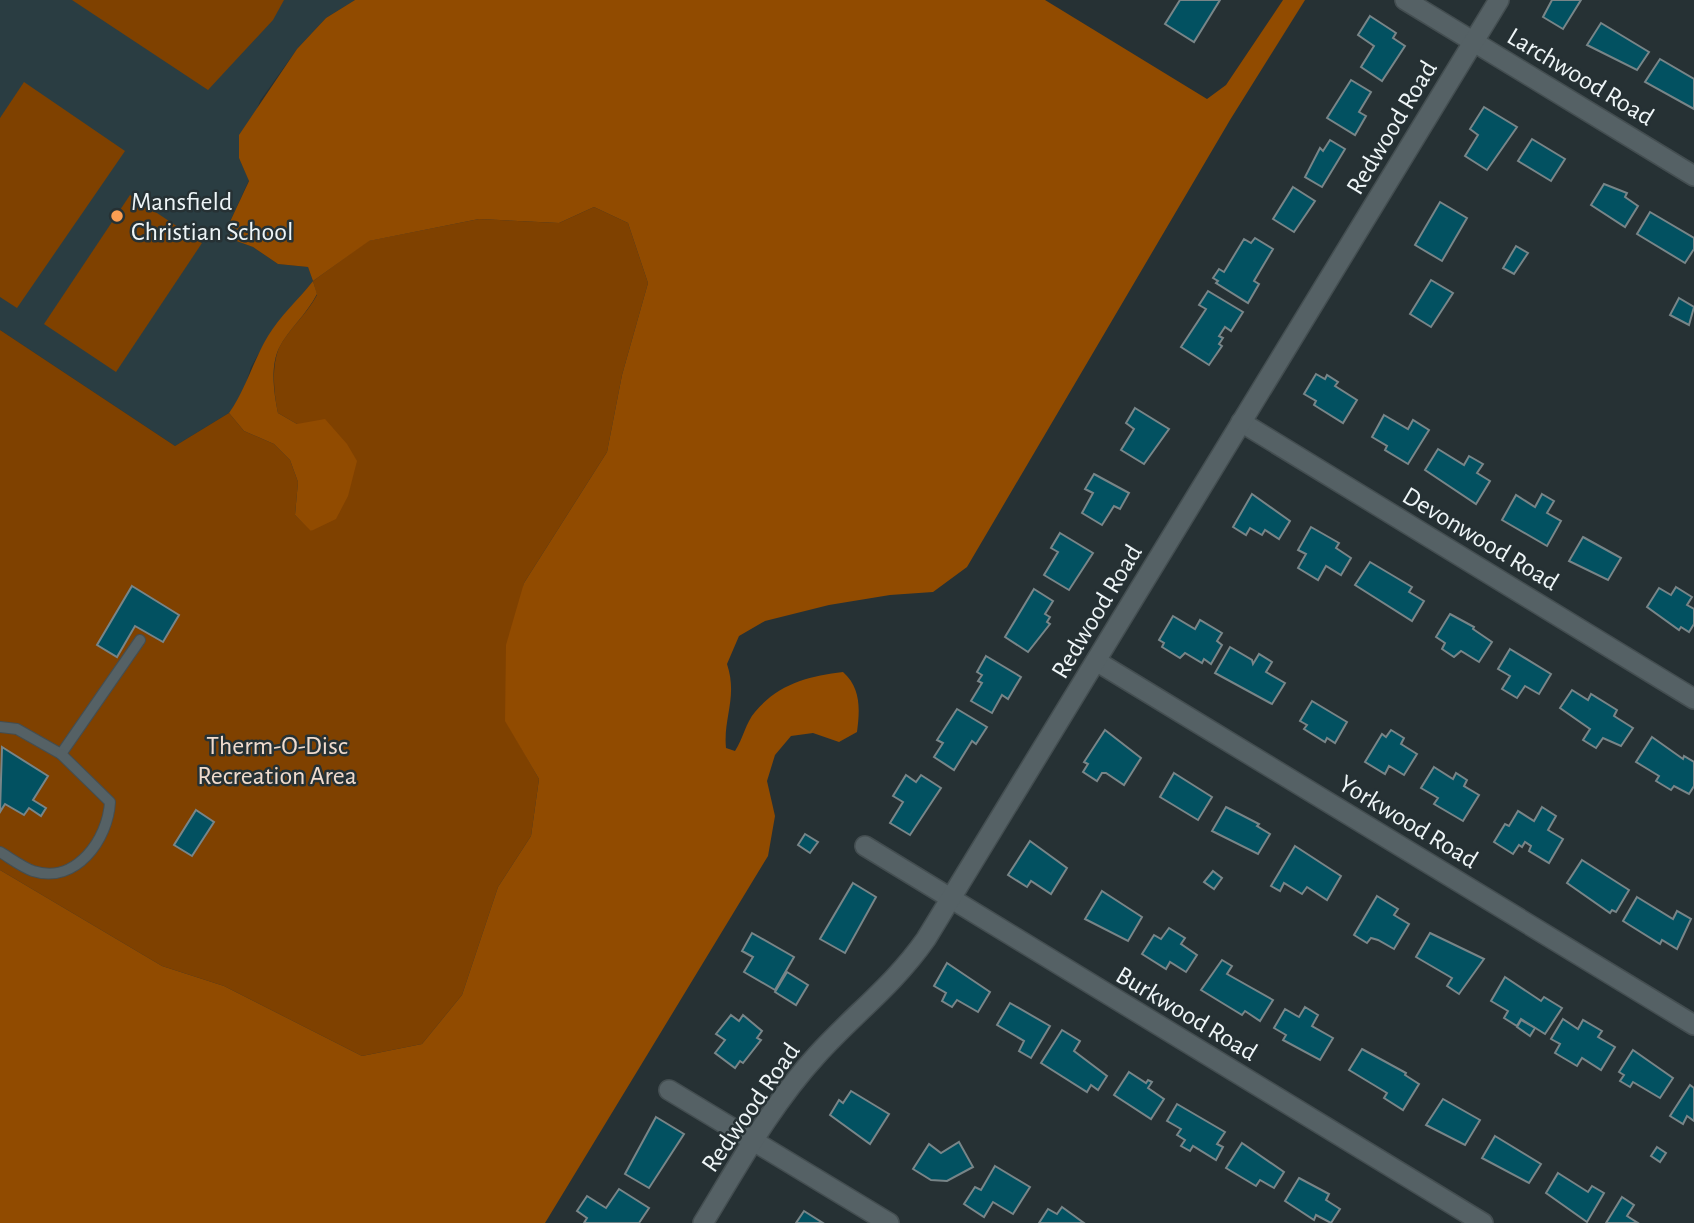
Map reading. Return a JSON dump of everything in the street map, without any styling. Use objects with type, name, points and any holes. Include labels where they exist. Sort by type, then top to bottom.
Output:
[{"type":"street","name":"Larchwood Road","points":[[1405,0],[1694,176]]},
{"type":"street","name":"Redwood Road","points":[[703,1223],[755,1140],[817,1055],[893,983],[951,900],[1499,0]]},
{"type":"street","name":"Devonwood Road","points":[[1241,422],[1694,699]]},
{"type":"street","name":"Yorkwood Road","points":[[1096,661],[1694,1025]]},
{"type":"street","name":"Burkwood Road","points":[[864,846],[1483,1223]]},
{"type":"street","points":[[669,1090],[889,1223]]},
{"type":"lane","points":[[61,754],[140,640]]},
{"type":"lane","points":[[0,727],[17,729],[61,754],[110,802],[109,820],[90,852],[75,867],[55,874],[33,871],[0,852]]},
{"type":"shaded area","name":"Mansfield Christian School","points":[[0,0],[355,0],[326,18],[297,49],[260,101],[239,158],[249,180],[228,226],[231,239],[253,247],[278,264],[308,267],[313,281],[270,334],[251,367],[243,393],[229,413],[175,446],[0,330]]},
{"type":"shaded area","points":[[355,0],[1045,0],[1207,99],[1226,85],[1283,0],[1305,0],[1230,120],[967,567],[933,592],[890,595],[829,605],[765,621],[739,636],[727,664],[731,697],[726,748],[735,751],[752,716],[774,694],[806,679],[843,672],[853,685],[858,699],[857,732],[839,742],[813,733],[791,736],[775,755],[767,781],[775,816],[768,856],[545,1223],[0,1223],[0,870],[162,966],[224,986],[362,1056],[422,1044],[462,995],[498,887],[531,836],[539,779],[505,721],[506,645],[524,583],[607,452],[622,375],[648,283],[628,223],[594,207],[559,223],[479,219],[369,241],[313,281],[308,267],[278,264],[253,247],[231,239],[228,226],[249,181],[239,158],[239,135],[297,49],[326,18]]},
{"type":"shaded area","points":[[313,281],[317,294],[276,355],[274,380],[278,413],[297,424],[325,419],[347,444],[357,461],[348,496],[336,519],[311,531],[295,515],[298,482],[290,460],[274,444],[244,431],[229,413],[268,336]]},
{"type":"green space","points":[[72,0],[284,0],[273,20],[208,90]]},
{"type":"green space","points":[[24,82],[125,151],[17,308],[0,297],[0,118]]},
{"type":"green space","points":[[130,195],[202,243],[116,372],[44,324]]},
{"type":"green space","name":"Therm-O-Disc Recreation Area","points":[[594,207],[628,223],[648,283],[622,375],[607,452],[524,583],[506,721],[539,779],[531,836],[498,887],[462,995],[422,1044],[362,1056],[224,986],[162,966],[0,870],[0,330],[175,446],[229,413],[244,431],[274,444],[290,460],[298,482],[295,515],[312,531],[297,424],[278,413],[274,380],[279,348],[317,295],[313,281],[368,241],[479,219],[559,223]]},
{"type":"building","points":[[1180,0],[1220,0],[1194,42],[1165,24]]},
{"type":"building","points":[[1552,0],[1581,0],[1563,29],[1543,17]]},
{"type":"building","points":[[1370,16],[1396,33],[1393,38],[1405,46],[1382,81],[1361,67],[1374,46],[1358,35]]},
{"type":"building","points":[[1601,23],[1649,52],[1637,70],[1587,45]]},
{"type":"building","points":[[1660,59],[1694,79],[1694,109],[1645,82]]},
{"type":"building","points":[[1351,80],[1371,92],[1359,112],[1366,116],[1355,135],[1327,118]]},
{"type":"building","points":[[1484,107],[1517,127],[1487,170],[1465,156],[1478,135],[1470,129]]},
{"type":"building","points":[[1532,139],[1565,159],[1551,181],[1518,161]]},
{"type":"building","points":[[1330,140],[1345,149],[1322,187],[1305,177],[1320,148],[1323,151]]},
{"type":"building","points":[[1604,184],[1627,193],[1625,197],[1638,206],[1625,227],[1591,205]]},
{"type":"building","points":[[1293,187],[1315,201],[1294,232],[1273,219]]},
{"type":"building","points":[[1440,202],[1467,218],[1442,261],[1415,245]]},
{"type":"building","points":[[1650,212],[1694,238],[1694,249],[1685,263],[1637,234]]},
{"type":"building","points":[[1255,238],[1273,249],[1254,281],[1259,284],[1248,303],[1216,283],[1218,281],[1213,278],[1219,269],[1224,272],[1244,239],[1251,243]]},
{"type":"building","points":[[1516,246],[1528,253],[1514,274],[1503,268]]},
{"type":"building","points":[[1431,280],[1453,293],[1431,327],[1410,314]]},
{"type":"building","points":[[1208,291],[1243,312],[1231,331],[1225,327],[1219,336],[1223,338],[1219,344],[1222,346],[1209,365],[1181,347],[1206,309],[1199,305]]},
{"type":"building","points":[[1679,298],[1694,307],[1689,325],[1670,315]]},
{"type":"building","points":[[1316,374],[1325,379],[1327,375],[1338,382],[1335,386],[1357,400],[1343,423],[1314,405],[1316,401],[1304,394]]},
{"type":"building","points":[[1135,408],[1169,429],[1144,464],[1121,450],[1134,429],[1126,423]]},
{"type":"building","points":[[1384,415],[1408,429],[1413,420],[1429,430],[1408,464],[1385,450],[1387,446],[1372,437]]},
{"type":"building","points":[[1438,449],[1464,465],[1469,456],[1483,464],[1477,473],[1490,481],[1476,504],[1425,470]]},
{"type":"building","points":[[1094,474],[1129,493],[1120,509],[1114,506],[1102,525],[1082,513],[1093,493],[1085,489]]},
{"type":"building","points":[[1252,494],[1290,521],[1279,539],[1265,530],[1262,535],[1250,528],[1246,535],[1233,527]]},
{"type":"building","points":[[1542,494],[1554,501],[1547,513],[1561,521],[1547,546],[1502,520],[1516,495],[1535,507]]},
{"type":"building","points":[[1311,527],[1339,543],[1336,548],[1351,558],[1341,575],[1326,566],[1318,580],[1298,568],[1306,554],[1298,550]]},
{"type":"building","points":[[1060,533],[1093,553],[1069,590],[1044,575],[1058,552],[1051,548]]},
{"type":"building","points":[[1583,537],[1621,558],[1608,580],[1569,561]]},
{"type":"building","points":[[1370,562],[1412,587],[1409,592],[1424,601],[1412,621],[1355,585]]},
{"type":"building","points":[[132,586],[179,615],[163,642],[135,626],[117,657],[97,645]]},
{"type":"building","points":[[1676,587],[1692,597],[1687,605],[1694,609],[1694,624],[1689,632],[1681,627],[1679,630],[1647,607],[1659,588],[1671,595]]},
{"type":"building","points":[[1034,589],[1053,601],[1045,614],[1050,617],[1047,622],[1050,624],[1028,652],[1005,637]]},
{"type":"building","points":[[1450,614],[1474,627],[1473,629],[1492,642],[1479,662],[1461,651],[1454,657],[1442,649],[1445,643],[1436,637]]},
{"type":"building","points":[[1173,616],[1195,629],[1200,620],[1222,633],[1217,641],[1222,645],[1211,664],[1204,659],[1202,663],[1185,653],[1180,658],[1162,647],[1164,643],[1159,640]]},
{"type":"building","points":[[1230,647],[1252,660],[1253,664],[1259,654],[1272,662],[1266,672],[1285,683],[1272,704],[1215,673]]},
{"type":"building","points":[[1510,649],[1551,674],[1539,694],[1525,686],[1517,698],[1502,689],[1510,676],[1498,669]]},
{"type":"building","points":[[986,656],[1021,677],[1008,699],[1002,695],[992,713],[971,701],[982,683],[978,681],[982,675],[977,672]]},
{"type":"building","points":[[1572,690],[1588,700],[1591,694],[1617,710],[1614,716],[1633,728],[1621,746],[1603,738],[1596,748],[1583,740],[1590,729],[1560,708]]},
{"type":"building","points":[[1312,701],[1347,722],[1335,743],[1327,738],[1325,742],[1304,729],[1307,725],[1300,721]]},
{"type":"building","points":[[957,709],[987,727],[976,744],[972,741],[954,770],[934,757],[943,743],[937,740]]},
{"type":"building","points":[[1105,730],[1141,758],[1124,785],[1106,773],[1102,773],[1097,781],[1083,772],[1088,764],[1084,762]]},
{"type":"building","points":[[1391,730],[1404,738],[1401,744],[1417,754],[1404,775],[1389,766],[1385,774],[1365,762],[1382,734],[1386,737]]},
{"type":"building","points":[[1652,737],[1683,759],[1684,756],[1694,762],[1694,786],[1689,794],[1674,786],[1671,790],[1656,781],[1659,776],[1636,762]]},
{"type":"building","points":[[2,747],[48,776],[33,800],[46,808],[41,816],[29,808],[24,815],[5,804],[0,812]]},
{"type":"building","points":[[1434,767],[1453,779],[1456,773],[1467,780],[1464,786],[1479,795],[1463,821],[1434,804],[1438,798],[1421,788]]},
{"type":"building","points":[[1174,773],[1212,797],[1198,820],[1160,797]]},
{"type":"building","points":[[906,775],[916,782],[921,775],[941,788],[910,835],[890,823],[903,802],[893,796]]},
{"type":"building","points":[[1226,807],[1259,824],[1257,826],[1270,834],[1258,854],[1212,831]]},
{"type":"building","points":[[1542,807],[1556,816],[1548,830],[1563,839],[1549,863],[1529,851],[1531,846],[1525,842],[1522,847],[1519,845],[1513,854],[1494,842],[1505,824],[1509,826],[1518,811],[1534,821]]},
{"type":"building","points":[[196,810],[214,822],[192,856],[174,845]]},
{"type":"building","points":[[805,834],[818,842],[810,853],[798,845]]},
{"type":"building","points":[[1030,841],[1067,868],[1051,894],[1031,881],[1027,887],[1008,875]]},
{"type":"building","points":[[1295,846],[1341,876],[1327,900],[1307,887],[1302,894],[1284,883],[1280,891],[1271,886]]},
{"type":"building","points":[[1582,860],[1629,890],[1616,912],[1612,910],[1610,913],[1567,883]]},
{"type":"building","points":[[1213,871],[1222,878],[1214,889],[1204,882]]},
{"type":"building","points":[[853,883],[876,897],[845,953],[820,939]]},
{"type":"building","points":[[1102,891],[1142,917],[1128,941],[1085,919]]},
{"type":"building","points":[[1377,896],[1398,909],[1394,915],[1409,924],[1394,949],[1371,938],[1367,943],[1354,935]]},
{"type":"building","points":[[1637,897],[1673,919],[1677,911],[1691,919],[1677,949],[1662,940],[1660,944],[1623,921]]},
{"type":"building","points":[[1169,928],[1185,938],[1181,944],[1197,955],[1186,972],[1170,962],[1166,969],[1142,954],[1154,935],[1161,939]]},
{"type":"building","points":[[752,933],[794,957],[775,990],[744,972],[753,957],[742,951]]},
{"type":"building","points":[[1430,933],[1484,959],[1459,994],[1447,986],[1452,978],[1416,957]]},
{"type":"building","points":[[1222,960],[1232,966],[1227,974],[1273,1000],[1260,1021],[1245,1011],[1242,1015],[1201,990]]},
{"type":"building","points":[[947,963],[990,992],[978,1012],[957,1000],[952,1007],[942,1001],[946,993],[934,986]]},
{"type":"building","points":[[787,972],[808,985],[796,1005],[775,992]]},
{"type":"building","points":[[1505,977],[1541,1001],[1544,997],[1562,1008],[1545,1034],[1521,1019],[1517,1026],[1504,1018],[1508,1011],[1491,1001]]},
{"type":"building","points":[[1010,1003],[1050,1026],[1031,1058],[1019,1051],[1024,1041],[997,1025]]},
{"type":"building","points":[[1305,1007],[1318,1015],[1312,1026],[1333,1038],[1320,1060],[1283,1040],[1286,1035],[1274,1028],[1285,1009],[1299,1017]]},
{"type":"building","points":[[731,1015],[739,1021],[743,1015],[762,1031],[757,1038],[761,1040],[743,1063],[740,1061],[735,1068],[715,1053],[725,1040],[716,1034]]},
{"type":"building","points":[[1563,1019],[1578,1029],[1583,1020],[1602,1031],[1598,1037],[1615,1047],[1601,1070],[1582,1058],[1577,1066],[1555,1053],[1560,1044],[1551,1039]]},
{"type":"building","points":[[1521,1020],[1535,1028],[1530,1036],[1517,1027]]},
{"type":"building","points":[[1062,1030],[1080,1041],[1074,1051],[1107,1076],[1098,1090],[1091,1085],[1087,1092],[1041,1063]]},
{"type":"building","points":[[1362,1049],[1406,1073],[1405,1075],[1419,1084],[1403,1110],[1384,1098],[1387,1093],[1349,1070]]},
{"type":"building","points":[[1633,1050],[1673,1078],[1660,1098],[1633,1082],[1630,1087],[1620,1081],[1624,1075],[1619,1072]]},
{"type":"building","points":[[1129,1072],[1146,1083],[1148,1080],[1152,1082],[1148,1088],[1164,1099],[1151,1119],[1114,1095]]},
{"type":"building","points":[[1690,1085],[1694,1088],[1694,1121],[1687,1116],[1683,1124],[1670,1116]]},
{"type":"building","points":[[851,1091],[889,1114],[870,1144],[830,1115],[839,1100],[843,1103]]},
{"type":"building","points":[[1443,1099],[1480,1120],[1465,1145],[1426,1125]]},
{"type":"building","points":[[1177,1104],[1225,1132],[1217,1144],[1223,1147],[1216,1160],[1193,1146],[1190,1151],[1181,1146],[1185,1140],[1177,1135],[1181,1129],[1167,1121]]},
{"type":"building","points":[[656,1117],[684,1134],[649,1188],[625,1174]]},
{"type":"building","points":[[1495,1136],[1541,1164],[1529,1183],[1482,1158]]},
{"type":"building","points":[[959,1142],[973,1167],[947,1181],[931,1180],[913,1169],[929,1144],[941,1153]]},
{"type":"building","points":[[1242,1143],[1284,1172],[1274,1188],[1260,1180],[1256,1186],[1226,1168]]},
{"type":"building","points":[[1657,1147],[1666,1153],[1660,1162],[1651,1156]]},
{"type":"building","points":[[995,1166],[1030,1187],[1013,1214],[993,1202],[984,1217],[964,1204],[975,1187],[981,1190]]},
{"type":"building","points":[[1558,1173],[1588,1192],[1592,1186],[1604,1193],[1587,1222],[1546,1193]]},
{"type":"building","points":[[1299,1178],[1329,1194],[1326,1200],[1340,1209],[1331,1223],[1316,1215],[1314,1220],[1285,1201]]},
{"type":"building","points":[[619,1189],[649,1208],[639,1223],[584,1223],[587,1218],[577,1211],[587,1196],[606,1208]]},
{"type":"building","points":[[1622,1197],[1634,1205],[1627,1216],[1638,1223],[1606,1223]]},
{"type":"building","points":[[1062,1207],[1084,1223],[1039,1223],[1048,1209],[1057,1214]]},
{"type":"building","points":[[804,1211],[823,1223],[796,1223]]},
{"type":"place","name":"Mansfield Christian School","points":[[117,216]]}]
